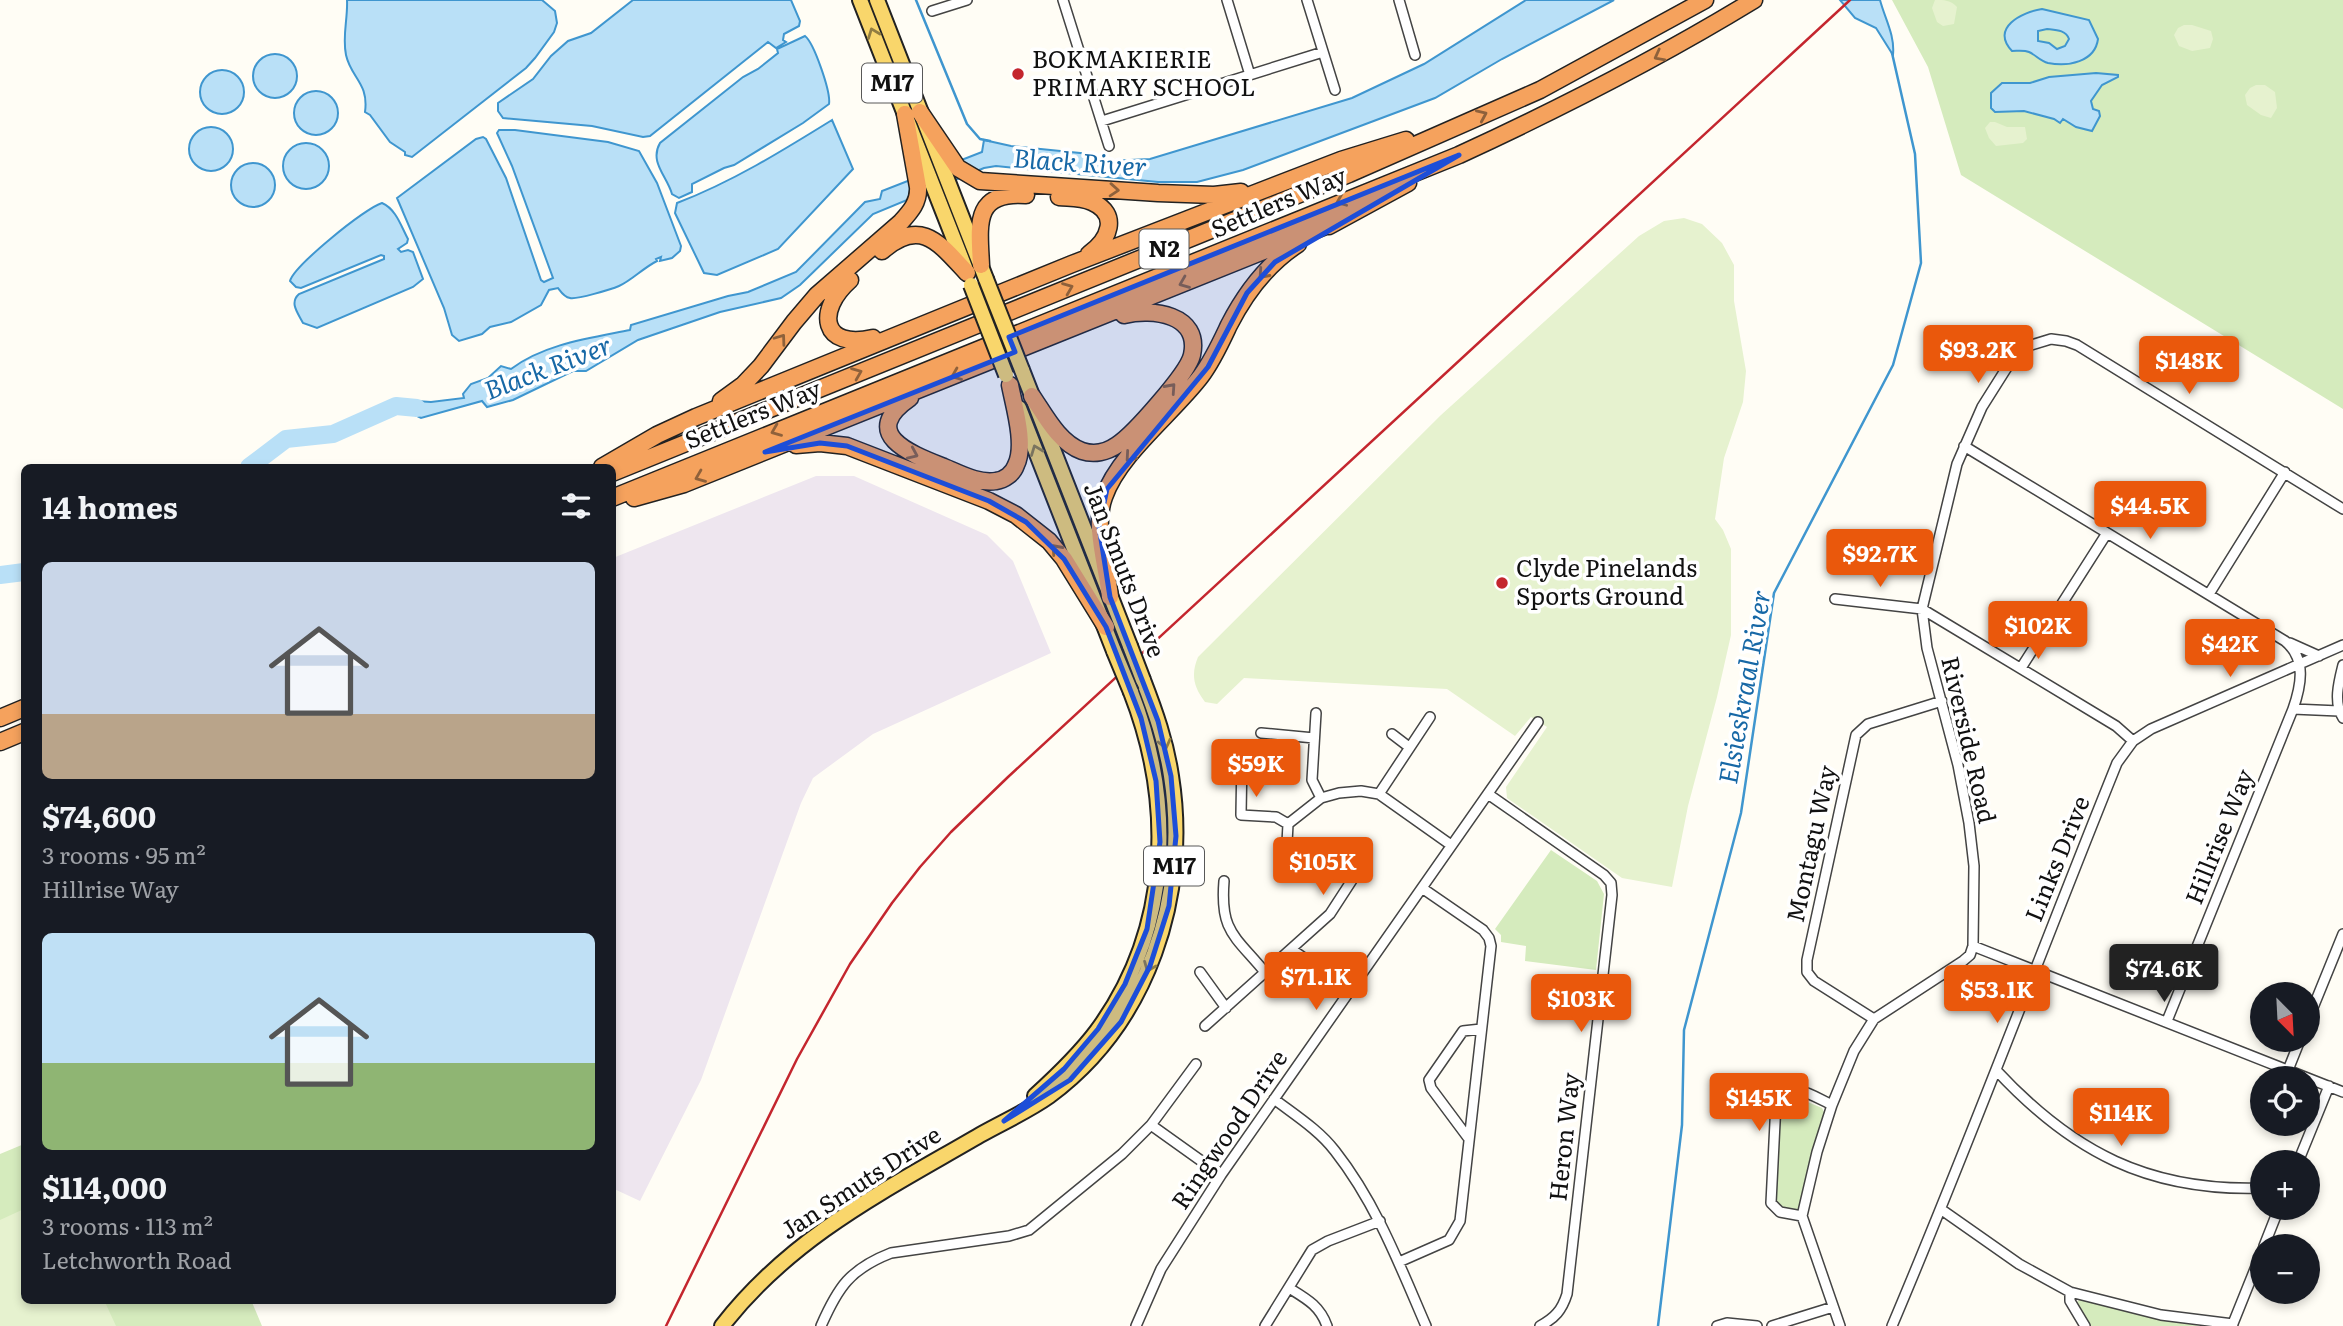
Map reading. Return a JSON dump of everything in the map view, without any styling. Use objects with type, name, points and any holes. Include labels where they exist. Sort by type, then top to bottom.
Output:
[{"type":"highway","name":"Settlers Way","points":[[616,471],[1349,174],[1540,90],[1705,0]]},
{"type":"highway","name":"Settlers Way","points":[[616,496],[1459,155],[1550,113],[1682,44],[1754,0]]},
{"type":"highway","points":[[913,113],[946,161],[973,178],[988,183],[1205,195],[1274,185]]},
{"type":"highway","points":[[696,417],[734,392],[754,373],[804,309],[912,209],[918,197],[920,169],[913,113]]},
{"type":"highway","points":[[607,464],[657,435],[696,417],[1072,264],[1366,152],[1443,132]]},
{"type":"highway","points":[[1111,597],[1099,526],[1102,503],[1113,478],[1208,367],[1241,303],[1266,270],[1285,253],[1338,221],[1459,155]]},
{"type":"highway","points":[[976,275],[982,213],[994,199],[1013,194],[1081,199],[1104,211],[1108,225],[1105,239],[1072,264]]},
{"type":"highway","points":[[616,503],[684,484],[1338,221]]},
{"type":"highway","points":[[917,327],[864,340],[848,341],[832,330],[828,318],[829,306],[842,287],[890,245],[909,235],[934,240],[976,275]]},
{"type":"highway","points":[[1032,396],[1059,434],[1072,446],[1093,453],[1108,450],[1123,441],[1175,384],[1192,356],[1192,341],[1184,326],[1162,313],[1133,313],[1064,332]]},
{"type":"highway","points":[[923,388],[891,416],[890,432],[895,443],[913,455],[974,479],[993,482],[1010,474],[1019,457],[1019,437],[1008,380]]},
{"type":"highway","points":[[765,452],[820,443],[847,446],[1009,511],[1039,532],[1064,559],[1106,627]]},
{"type":"highway","points":[[0,718],[21,709]]},
{"type":"highway","points":[[0,742],[21,734]]},
{"type":"main road","name":"M17","points":[[860,0],[913,113]]},
{"type":"main road","name":"M17","points":[[877,0],[913,113]]},
{"type":"main road","name":"Jan Smuts Drive","points":[[944,194],[946,161]]},
{"type":"main road","name":"Jan Smuts Drive","points":[[722,1326],[770,1272],[826,1227],[1046,1098],[1089,1061],[1121,1022],[1137,995],[1150,967],[1169,906],[1174,874],[1175,809],[1167,752],[1143,680],[1022,370],[976,275],[944,194],[920,169]]},
{"type":"main road","name":"Jan Smuts Drive","points":[[976,275],[1008,380],[1106,627],[1149,744],[1159,805],[1159,864],[1147,929],[1125,984],[1098,1029],[1064,1069],[1004,1121]]},
{"type":"street","points":[[932,11],[967,0]]},
{"type":"street","points":[[1063,0],[1109,146]]},
{"type":"street","points":[[1227,0],[1250,75]]},
{"type":"street","points":[[1307,0],[1335,90]]},
{"type":"street","points":[[1399,0],[1415,55]]},
{"type":"street","points":[[1102,121],[1324,52]]},
{"type":"street","name":"Riverside Road","points":[[1973,946],[1974,866],[1970,834],[1958,765],[1927,648],[1922,609],[1956,464],[1982,407],[2011,361],[2025,347],[2051,340],[2077,345],[2285,472]]},
{"type":"street","points":[[1964,446],[2285,641],[2293,647],[2299,665]]},
{"type":"street","points":[[2210,594],[2285,472],[2343,509]]},
{"type":"street","points":[[2021,668],[2107,533]]},
{"type":"street","points":[[1835,599],[1922,609],[2116,726],[2133,741]]},
{"type":"street","points":[[2285,641],[2319,656]]},
{"type":"street","name":"Links Drive","points":[[1892,1326],[1942,1210],[2034,968],[2117,763],[2133,741],[2151,730],[2343,645]]},
{"type":"street","name":"Hillrise Way","points":[[2167,1021],[2293,709],[2300,689],[2299,665]]},
{"type":"street","points":[[2293,709],[2341,715],[2338,682],[2343,665]]},
{"type":"street","name":"Montagu Way","points":[[1874,1019],[1814,981],[1807,972],[1818,908],[1856,734],[1868,724],[1942,701]]},
{"type":"street","points":[[1316,713],[1312,780],[1321,798]]},
{"type":"street","points":[[1379,794],[1430,717]]},
{"type":"street","name":"Ringwood Drive","points":[[1136,1326],[1166,1260],[1221,1175],[1538,722]]},
{"type":"street","points":[[1261,733],[1314,738]]},
{"type":"street","points":[[1392,734],[1409,747]]},
{"type":"street","points":[[1242,756],[1241,815],[1276,817],[1288,824]]},
{"type":"street","points":[[1287,843],[1288,824],[1321,798],[1361,791],[1379,794],[1451,845]]},
{"type":"street","name":"Heron Way","points":[[1488,794],[1604,875],[1611,883],[1611,906],[1567,1294],[1558,1314],[1540,1326]]},
{"type":"street","points":[[1205,1026],[1330,914],[1367,857]]},
{"type":"street","points":[[1224,881],[1222,906],[1227,928],[1264,971]]},
{"type":"street","points":[[1399,1262],[1439,1245],[1455,1231],[1460,1221],[1490,956],[1489,938],[1483,930],[1422,888]]},
{"type":"street","points":[[2320,991],[2342,938]]},
{"type":"street","points":[[1840,1326],[1802,1216],[1817,1152],[1832,1105],[1854,1051],[1874,1019],[1963,961],[1970,955],[1973,946],[2278,1066]]},
{"type":"street","points":[[1291,949],[1350,990]]},
{"type":"street","points":[[1200,972],[1226,1008]]},
{"type":"street","points":[[1469,1139],[1431,1088],[1429,1080],[1463,1031],[1480,1029]]},
{"type":"street","points":[[821,1326],[835,1294],[846,1280],[875,1259],[891,1253],[1009,1236],[1029,1230],[1112,1162],[1151,1125],[1196,1064]]},
{"type":"street","points":[[1996,1070],[2062,1132],[2120,1164],[2176,1182],[2250,1187]]},
{"type":"street","points":[[2320,1082],[2343,1091]]},
{"type":"street","points":[[2303,1150],[2329,1086]]},
{"type":"street","points":[[1802,1216],[1780,1212],[1771,1203],[1778,1093],[1792,1088],[1832,1105]]},
{"type":"street","points":[[1274,1099],[1321,1135],[1335,1151],[1380,1221],[1426,1326]]},
{"type":"street","points":[[1151,1125],[1221,1175]]},
{"type":"street","points":[[1942,1210],[2019,1264],[2070,1292],[2161,1315],[2232,1325],[2250,1280]]},
{"type":"street","points":[[1265,1326],[1306,1257],[1319,1245],[1380,1221]]},
{"type":"street","points":[[1289,1288],[1313,1303],[1327,1326]]},
{"type":"street","points":[[2070,1292],[2070,1301],[2085,1326]]},
{"type":"street","points":[[1772,1326],[1833,1307]]},
{"type":"street","points":[[1717,1326],[1727,1323],[1757,1326]]},
{"type":"highlighted area","points":[[1459,155],[1275,262],[1247,293],[1208,367],[1107,489],[1099,526],[1110,597],[1158,721],[1171,776],[1176,836],[1169,906],[1150,966],[1121,1022],[1070,1080],[1004,1121],[1064,1069],[1098,1029],[1125,984],[1147,929],[1160,842],[1156,781],[1141,718],[1106,627],[1064,559],[1026,522],[989,501],[847,446],[820,443],[765,452],[1015,352],[1009,337]]},
{"type":"shaded area","points":[[816,476],[854,476],[987,535],[1013,561],[1051,653],[873,734],[813,778],[801,803],[701,1080],[640,1201],[616,1190],[616,557]]},
{"type":"green space","points":[[1892,0],[2343,0],[2343,409],[1961,175],[1928,67]]},
{"type":"green space","points":[[1935,0],[1944,0],[1957,7],[1954,24],[1943,26],[1937,22],[1932,8]]},
{"type":"green space","points":[[2184,25],[2211,31],[2213,39],[2210,48],[2192,51],[2179,46],[2174,35],[2178,28]]},
{"type":"green space","points":[[2256,85],[2265,85],[2275,92],[2277,108],[2271,118],[2261,115],[2247,105],[2245,95]]},
{"type":"green space","points":[[1990,122],[2007,127],[2025,127],[2027,139],[2023,143],[1996,146],[1985,128]]},
{"type":"green space","name":"Clyde Pinelands Sports Ground","points":[[1684,218],[1702,224],[1722,243],[1734,265],[1734,301],[1746,371],[1743,402],[1724,458],[1715,519],[1731,549],[1731,635],[1688,806],[1672,887],[1622,878],[1507,798],[1506,787],[1547,727],[1531,717],[1515,736],[1447,689],[1244,678],[1217,704],[1205,702],[1194,680],[1198,657],[1441,415],[1639,236],[1664,221]]},
{"type":"green space","points":[[1551,850],[1597,881],[1604,894],[1596,970],[1525,961],[1526,946],[1501,942],[1501,935],[1495,929]]},
{"type":"green space","points":[[1791,1095],[1822,1108],[1825,1114],[1809,1162],[1798,1212],[1776,1209],[1769,1194],[1774,1127],[1781,1099]]},
{"type":"green space","points":[[21,1145],[21,1304],[253,1304],[262,1326],[0,1326],[0,1154]]},
{"type":"green space","points":[[21,1210],[21,1304],[106,1304],[116,1326],[0,1326],[0,1220]]},
{"type":"green space","points":[[2080,1299],[2201,1326],[2090,1326],[2078,1309],[2077,1302]]},
{"type":"water","points":[[347,0],[542,0],[555,11],[557,23],[554,32],[526,68],[412,157],[405,155],[405,152],[390,142],[365,112],[366,102],[362,87],[346,55]]},
{"type":"water","points":[[633,0],[791,0],[800,21],[799,26],[784,34],[783,40],[786,42],[776,48],[768,42],[650,136],[643,137],[592,126],[503,118],[498,111],[498,103],[533,79],[551,56],[568,41],[591,33]]},
{"type":"water","name":"Black River","points":[[1526,0],[1614,0],[1435,98],[1243,170],[1197,182],[1158,182],[996,166],[984,168],[873,214],[800,285],[781,298],[720,312],[638,340],[586,371],[573,371],[513,400],[487,407],[482,401],[421,418],[396,406],[401,400],[431,402],[464,398],[463,394],[471,384],[488,378],[501,366],[511,369],[538,353],[583,339],[630,330],[631,325],[748,292],[796,272],[865,202],[880,199],[882,191],[982,152],[984,140],[1011,146],[1090,154],[1109,161],[1150,159],[1352,98],[1424,64]]},
{"type":"water","points":[[1840,0],[1880,0],[1891,34],[1893,55],[1876,28],[1855,18]]},
{"type":"water","points":[[2042,9],[2089,20],[2098,39],[2092,53],[2079,61],[2056,64],[2045,62],[2027,51],[2012,51],[2006,43],[2005,35],[2011,22]],"holes":[[[2047,29],[2066,34],[2069,39],[2065,46],[2057,49],[2049,43],[2038,41],[2038,31]]]},
{"type":"water","points":[[805,36],[821,68],[829,104],[734,165],[692,184],[692,192],[679,198],[672,194],[658,163],[657,150],[660,143],[743,77],[778,53],[777,49]]},
{"type":"water","points":[[275,54],[284,55],[291,60],[296,67],[296,85],[291,92],[284,97],[275,98],[266,97],[259,92],[254,85],[253,76],[254,67],[259,60],[266,55]]},
{"type":"water","points":[[222,70],[231,71],[238,76],[243,83],[243,101],[238,108],[231,113],[222,114],[213,113],[206,108],[201,101],[200,92],[201,83],[206,76],[213,71]]},
{"type":"water","points":[[2096,73],[2118,77],[2102,85],[2091,101],[2093,109],[2099,111],[2100,116],[2092,131],[2076,127],[2063,119],[2060,123],[2024,111],[1995,112],[1991,108],[1991,93],[2002,83],[2030,83],[2049,77]]},
{"type":"water","points":[[316,91],[325,92],[332,97],[337,104],[337,122],[332,129],[325,134],[316,135],[307,134],[300,129],[295,122],[294,113],[295,104],[300,97],[307,92]]},
{"type":"water","points":[[832,120],[853,169],[778,249],[717,275],[704,273],[675,213],[677,203],[737,176]]},
{"type":"water","points":[[211,127],[220,128],[227,133],[232,140],[232,158],[227,165],[220,170],[211,171],[202,170],[195,165],[190,158],[189,149],[190,140],[195,133],[202,128]]},
{"type":"water","points":[[499,130],[608,142],[639,151],[657,183],[681,246],[680,251],[672,258],[660,261],[661,257],[656,259],[657,261],[624,284],[602,292],[570,298],[558,288],[549,290],[541,305],[511,322],[490,327],[482,334],[459,341],[452,335],[444,308],[397,198],[476,139],[483,137],[506,178],[541,280],[544,282],[553,278],[512,166],[497,133]]},
{"type":"water","points":[[306,143],[322,150],[329,166],[322,182],[306,189],[290,182],[283,166],[290,150]]},
{"type":"water","points":[[253,163],[262,164],[269,169],[274,176],[274,194],[269,201],[262,206],[253,207],[244,206],[237,201],[232,194],[231,185],[232,176],[237,169],[244,164]]},
{"type":"water","points":[[382,203],[395,214],[408,239],[407,243],[398,249],[401,252],[413,252],[423,279],[413,287],[317,328],[303,323],[295,304],[299,294],[384,259],[384,256],[301,288],[290,281],[294,274],[331,238]]},
{"type":"waterway","points":[[916,0],[967,124],[980,139],[990,141]]},
{"type":"waterway","name":"Elsieskraal River","points":[[1658,1326],[1682,1125],[1684,1030],[1741,813],[1774,593],[1893,365],[1921,263],[1915,154],[1892,53]]},
{"type":"waterway","name":"Black River","points":[[253,464],[286,439],[333,434],[396,406],[417,408]]},
{"type":"waterway","name":"Black River","points":[[0,575],[21,572]]},
{"type":"railway","points":[[666,1326],[797,1059],[850,964],[892,903],[951,832],[1850,0]]},
{"type":"place","name":"BOKMAKIERIE PRIMARY SCHOOL","points":[[1018,74]]},
{"type":"place","name":"Clyde Pinelands Sports Ground","points":[[1502,583]]}]
